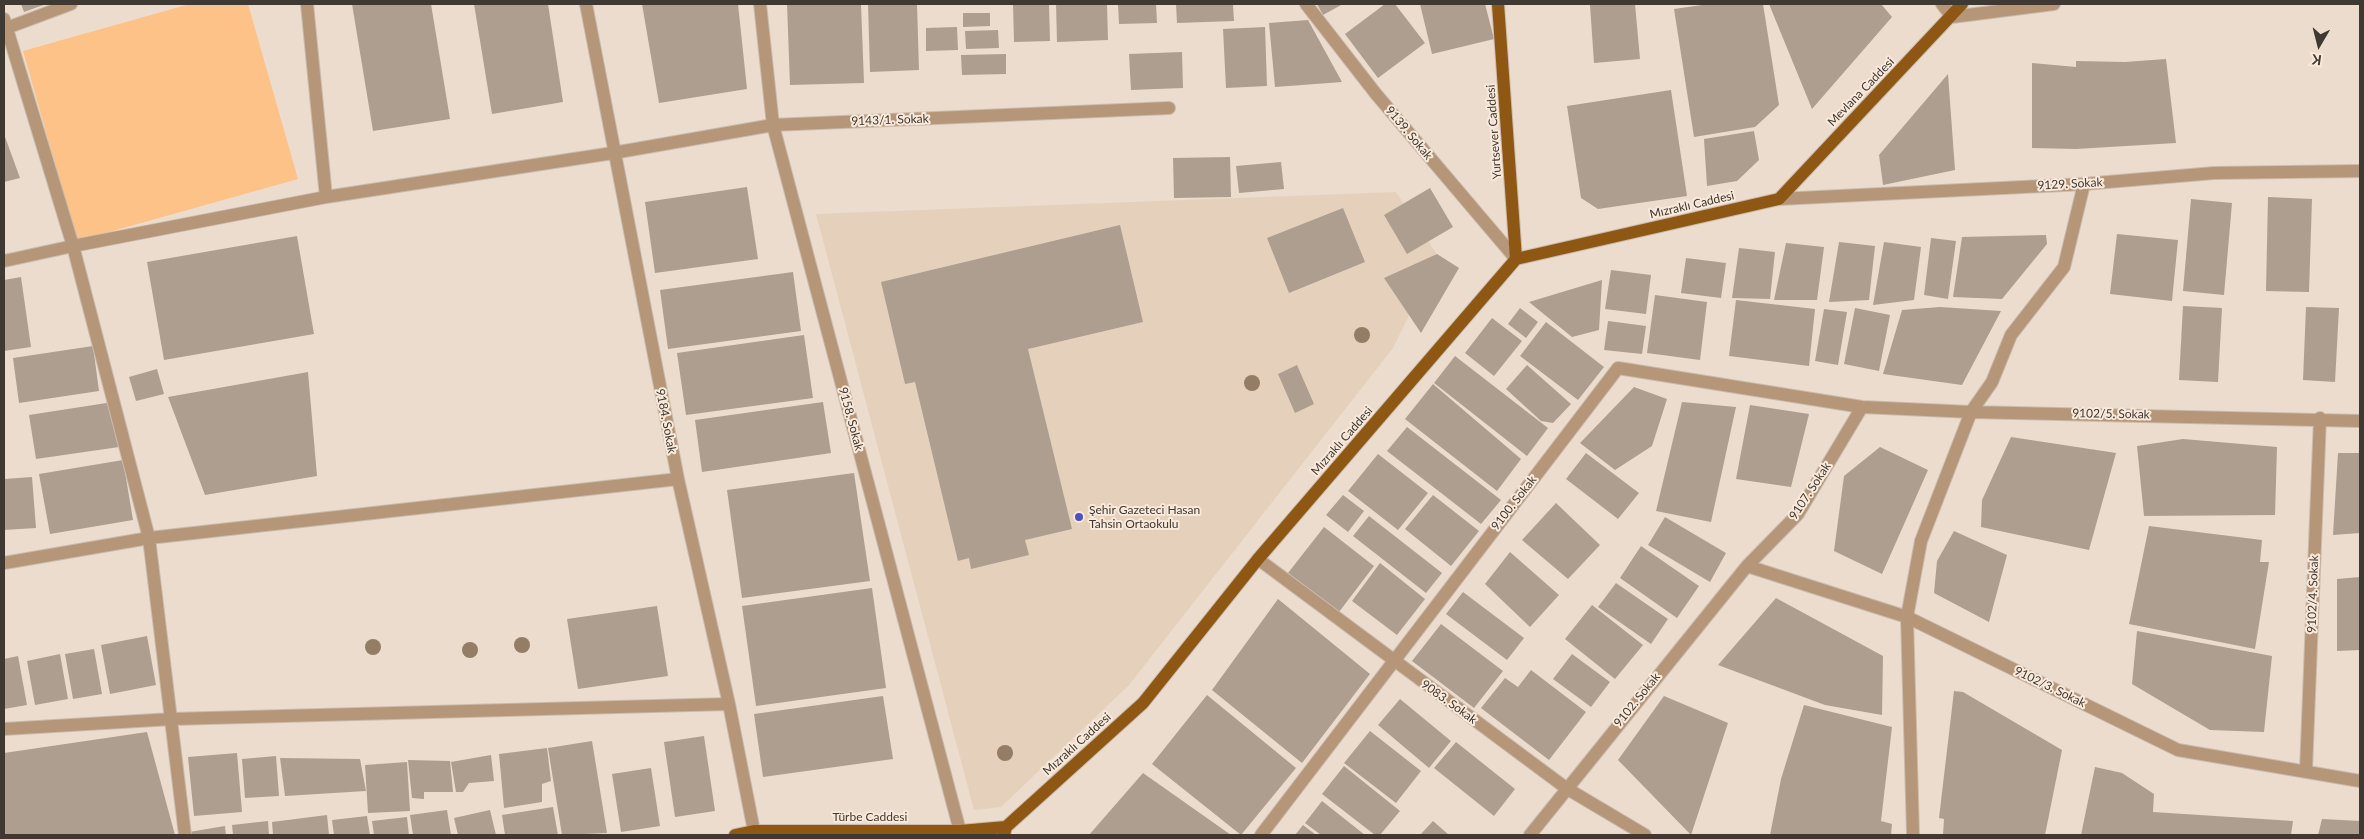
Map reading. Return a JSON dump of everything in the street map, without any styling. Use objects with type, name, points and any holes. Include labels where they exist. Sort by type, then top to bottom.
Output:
[{"type":"main road","name":"Yurtsever Caddesi","points":[[1498,4],[1516,259]]},
{"type":"main road","name":"Mevlana Caddesi","points":[[1779,199],[1952,17],[1962,4]]},
{"type":"main road","name":"Mızraklı Caddesi","points":[[1005,831],[1143,703],[1258,560],[1516,259],[1779,199]]},
{"type":"main road","name":"Türbe Caddesi","points":[[735,835],[755,833],[1005,831]]},
{"type":"street","points":[[71,4],[5,25],[73,246],[149,538],[172,719],[184,835]]},
{"type":"street","points":[[307,4],[326,197]]},
{"type":"street","name":"9184. Sokak","points":[[586,4],[678,479],[729,704],[755,833]]},
{"type":"street","name":"9158. Sokak","points":[[760,4],[773,125],[960,831]]},
{"type":"street","name":"9139. Sokak","points":[[1306,4],[1376,94],[1516,259]]},
{"type":"street","points":[[1942,4],[1952,17],[2054,4]]},
{"type":"street","name":"9143/1. Sokak","points":[[4,261],[326,197],[614,153],[773,125],[1169,108]]},
{"type":"street","name":"9129. Sokak","points":[[1779,199],[2084,184],[2214,174],[2360,172]]},
{"type":"street","points":[[1913,835],[1907,617],[1920,541],[1971,412],[1992,382],[2011,335],[2064,267],[2084,184]]},
{"type":"street","name":"9100. Sokak","points":[[1261,835],[1618,368],[1862,406]]},
{"type":"street","name":"9102/5. Sokak","points":[[1862,406],[1971,412],[2360,420]]},
{"type":"street","name":"9107. Sokak","points":[[1747,566],[1798,514],[1862,406]]},
{"type":"street","name":"9102/4. Sokak","points":[[2306,770],[2320,418]]},
{"type":"street","points":[[4,563],[149,538],[678,479]]},
{"type":"street","name":"9083. Sokak","points":[[1258,560],[1566,788],[1645,835]]},
{"type":"street","name":"9102/3. Sokak","points":[[1747,566],[1907,617],[2178,750],[2306,770],[2360,781]]},
{"type":"street","name":"9102. Sokak","points":[[1530,835],[1747,566]]},
{"type":"street","points":[[4,729],[172,719],[729,704]]},
{"type":"shaded area","points":[[190,4],[248,4],[298,179],[77,241],[23,51]]},
{"type":"shaded area","name":"Şehir Gazeteci Hasan Tahsin Ortaokulu","points":[[1396,192],[1438,256],[1393,348],[1129,685],[1001,807],[974,810],[816,214]]},
{"type":"building","points":[[21,4],[46,4],[24,12]]},
{"type":"building","points":[[352,4],[431,4],[450,119],[373,131]]},
{"type":"building","points":[[474,4],[548,4],[563,102],[492,114]]},
{"type":"building","points":[[642,4],[738,4],[747,89],[659,103]]},
{"type":"building","points":[[787,4],[861,4],[864,83],[790,85]]},
{"type":"building","points":[[868,4],[917,4],[919,70],[870,72]]},
{"type":"building","points":[[1013,4],[1049,4],[1050,41],[1014,42]]},
{"type":"building","points":[[1056,4],[1107,4],[1108,40],[1057,42]]},
{"type":"building","points":[[1118,4],[1156,4],[1157,23],[1119,24]]},
{"type":"building","points":[[1176,4],[1233,4],[1234,21],[1177,23]]},
{"type":"building","points":[[1317,4],[1343,4],[1323,15]]},
{"type":"building","points":[[1385,4],[1395,4],[1425,43],[1378,78],[1345,34]]},
{"type":"building","points":[[1420,4],[1485,4],[1494,39],[1432,54]]},
{"type":"building","points":[[1635,4],[1640,59],[1594,63],[1590,5]]},
{"type":"building","points":[[1709,4],[1763,4],[1779,105],[1755,127],[1694,137],[1674,9]]},
{"type":"building","points":[[1769,4],[1881,4],[1892,17],[1812,109]]},
{"type":"building","points":[[963,13],[990,13],[990,26],[963,27]]},
{"type":"building","points":[[1308,20],[1342,82],[1275,87],[1269,23]]},
{"type":"building","points":[[957,27],[958,50],[926,51],[926,28]]},
{"type":"building","points":[[1265,27],[1267,86],[1226,88],[1223,29]]},
{"type":"building","points":[[998,30],[999,48],[966,49],[965,31]]},
{"type":"building","points":[[1182,52],[1183,88],[1131,90],[1129,54]]},
{"type":"building","points":[[1006,54],[1006,74],[962,75],[961,55]]},
{"type":"building","points":[[2166,59],[2176,143],[2076,149],[2032,148],[2032,63],[2076,67],[2076,61],[2125,62]]},
{"type":"building","points":[[1948,74],[1955,170],[1883,185],[1879,155]]},
{"type":"building","points":[[1671,90],[1687,196],[1598,209],[1581,198],[1567,106]]},
{"type":"building","points":[[1754,131],[1759,160],[1737,181],[1707,186],[1704,139]]},
{"type":"building","points":[[4,134],[20,178],[4,182]]},
{"type":"building","points":[[1230,157],[1231,197],[1174,198],[1173,158]]},
{"type":"building","points":[[1281,162],[1284,189],[1239,193],[1236,166]]},
{"type":"building","points":[[747,187],[758,259],[655,273],[645,202]]},
{"type":"building","points":[[1430,188],[1453,227],[1407,254],[1384,215]]},
{"type":"building","points":[[2268,197],[2312,199],[2309,292],[2266,291]]},
{"type":"building","points":[[2191,199],[2232,203],[2224,295],[2183,291]]},
{"type":"building","points":[[1343,208],[1365,262],[1289,293],[1267,238]]},
{"type":"building","points":[[1120,225],[1143,322],[1028,349],[1072,529],[1025,540],[1029,555],[971,569],[969,558],[958,561],[915,382],[905,384],[881,282]]},
{"type":"building","points":[[2117,234],[2178,240],[2172,301],[2110,294]]},
{"type":"building","points":[[2046,235],[2047,244],[2002,299],[1953,297],[1962,237]]},
{"type":"building","points":[[297,236],[314,334],[164,360],[147,262]]},
{"type":"building","points":[[1931,238],[1956,241],[1948,299],[1924,295]]},
{"type":"building","points":[[1839,242],[1875,246],[1869,300],[1829,302]]},
{"type":"building","points":[[1884,242],[1921,247],[1914,300],[1873,305]]},
{"type":"building","points":[[1786,243],[1824,247],[1817,300],[1774,300]]},
{"type":"building","points":[[1739,248],[1775,252],[1770,299],[1732,298]]},
{"type":"building","points":[[1437,254],[1459,268],[1421,333],[1384,278]]},
{"type":"building","points":[[1686,258],[1726,263],[1721,298],[1681,293]]},
{"type":"building","points":[[1611,270],[1651,275],[1646,314],[1605,309]]},
{"type":"building","points":[[793,272],[801,331],[668,349],[660,290]]},
{"type":"building","points":[[21,277],[31,347],[4,351],[4,280]]},
{"type":"building","points":[[1602,280],[1599,330],[1572,337],[1529,302]]},
{"type":"building","points":[[1655,295],[1707,302],[1700,360],[1647,353]]},
{"type":"building","points":[[1736,300],[1815,309],[1809,366],[1729,356]]},
{"type":"building","points":[[2183,306],[2222,308],[2218,382],[2179,380]]},
{"type":"building","points":[[1940,307],[2001,311],[1962,385],[1883,374],[1902,310]]},
{"type":"building","points":[[2306,307],[2339,308],[2335,382],[2303,380]]},
{"type":"building","points":[[1520,308],[1538,322],[1526,338],[1508,324]]},
{"type":"building","points":[[1855,308],[1890,315],[1879,371],[1844,364]]},
{"type":"building","points":[[1824,309],[1847,312],[1838,365],[1815,361]]},
{"type":"building","points":[[1492,318],[1522,341],[1494,376],[1465,353]]},
{"type":"building","points":[[1608,321],[1646,326],[1642,354],[1604,350]]},
{"type":"building","points":[[1546,322],[1604,367],[1578,400],[1520,356]]},
{"type":"building","points":[[804,335],[813,398],[686,415],[677,353]]},
{"type":"building","points":[[93,346],[99,391],[19,403],[13,358]]},
{"type":"building","points":[[1455,356],[1548,428],[1527,456],[1434,383]]},
{"type":"building","points":[[1297,365],[1314,404],[1295,413],[1278,374]]},
{"type":"building","points":[[1527,365],[1571,404],[1553,423],[1541,421],[1506,389]]},
{"type":"building","points":[[157,369],[164,394],[136,401],[129,377]]},
{"type":"building","points":[[308,372],[317,476],[205,495],[168,397]]},
{"type":"building","points":[[1433,384],[1521,459],[1497,491],[1405,419]]},
{"type":"building","points":[[1634,387],[1667,399],[1652,446],[1615,470],[1580,443]]},
{"type":"building","points":[[113,402],[119,447],[36,459],[29,415]]},
{"type":"building","points":[[823,402],[831,453],[702,472],[695,420]]},
{"type":"building","points":[[1682,402],[1736,407],[1711,522],[1656,511]]},
{"type":"building","points":[[1750,405],[1809,414],[1791,487],[1736,479]]},
{"type":"building","points":[[1407,427],[1501,500],[1481,524],[1387,451]]},
{"type":"building","points":[[2011,437],[2116,453],[2089,550],[1981,527],[1982,500]]},
{"type":"building","points":[[2183,439],[2277,447],[2275,515],[2144,516],[2137,446]]},
{"type":"building","points":[[1880,447],[1928,470],[1882,574],[1834,551],[1844,476]]},
{"type":"building","points":[[1586,453],[1639,493],[1618,519],[1566,479]]},
{"type":"building","points":[[2338,453],[2360,453],[2360,533],[2333,535]]},
{"type":"building","points":[[1378,454],[1428,493],[1398,530],[1348,491]]},
{"type":"building","points":[[123,460],[133,520],[50,534],[39,474]]},
{"type":"building","points":[[854,473],[870,581],[742,598],[727,490]]},
{"type":"building","points":[[32,477],[36,528],[4,530],[4,479]]},
{"type":"building","points":[[1343,495],[1364,511],[1348,532],[1326,515]]},
{"type":"building","points":[[1433,495],[1479,531],[1451,566],[1405,529]]},
{"type":"building","points":[[1556,503],[1600,545],[1568,579],[1522,540]]},
{"type":"building","points":[[1369,516],[1442,573],[1426,593],[1353,536]]},
{"type":"building","points":[[1665,517],[1726,553],[1710,582],[1648,545]]},
{"type":"building","points":[[2149,526],[2262,540],[2260,562],[2269,562],[2255,649],[2129,624]]},
{"type":"building","points":[[1324,527],[1374,566],[1339,612],[1288,573]]},
{"type":"building","points":[[1954,531],[2007,555],[1989,622],[1934,593],[1937,561]]},
{"type":"building","points":[[1641,546],[1699,586],[1677,618],[1620,578]]},
{"type":"building","points":[[1510,552],[1559,595],[1530,627],[1485,584]]},
{"type":"building","points":[[1380,563],[1425,599],[1397,635],[1352,601]]},
{"type":"building","points":[[2360,577],[2360,650],[2337,651],[2337,579]]},
{"type":"building","points":[[1616,583],[1668,619],[1651,644],[1598,607]]},
{"type":"building","points":[[872,588],[886,688],[756,706],[742,606]]},
{"type":"building","points":[[1463,592],[1524,638],[1507,660],[1446,614]]},
{"type":"building","points":[[1776,598],[1883,656],[1882,715],[1825,705],[1718,665]]},
{"type":"building","points":[[1278,599],[1370,674],[1302,763],[1212,690]]},
{"type":"building","points":[[1592,605],[1643,645],[1615,679],[1565,639]]},
{"type":"building","points":[[657,606],[668,676],[578,689],[567,619]]},
{"type":"building","points":[[1441,624],[1503,671],[1474,708],[1412,661]]},
{"type":"building","points":[[2137,631],[2272,656],[2264,732],[2210,730],[2132,684]]},
{"type":"building","points":[[147,636],[156,685],[110,694],[101,645]]},
{"type":"building","points":[[94,649],[102,694],[73,699],[65,654]]},
{"type":"building","points":[[60,654],[68,699],[35,705],[27,661]]},
{"type":"building","points":[[1572,654],[1610,682],[1591,707],[1553,679]]},
{"type":"building","points":[[18,656],[27,705],[4,709],[4,659]]},
{"type":"building","points":[[1531,670],[1586,712],[1549,760],[1481,708],[1505,678],[1518,687]]},
{"type":"building","points":[[1954,691],[1963,692],[2062,750],[2045,835],[1943,835],[1944,819],[1939,818]]},
{"type":"building","points":[[1207,695],[1296,768],[1241,835],[1152,764]]},
{"type":"building","points":[[883,696],[893,759],[763,777],[754,714]]},
{"type":"building","points":[[1664,696],[1728,723],[1691,835],[1618,760]]},
{"type":"building","points":[[1400,699],[1451,741],[1429,768],[1378,725]]},
{"type":"building","points":[[1804,705],[1892,727],[1881,821],[1892,824],[1891,835],[1770,835],[1781,779]]},
{"type":"building","points":[[1370,731],[1421,771],[1396,803],[1344,763]]},
{"type":"building","points":[[147,732],[175,835],[4,835],[4,753]]},
{"type":"building","points":[[704,736],[715,811],[675,817],[664,742]]},
{"type":"building","points":[[592,741],[607,833],[562,835],[548,748]]},
{"type":"building","points":[[1456,742],[1515,789],[1494,816],[1434,768]]},
{"type":"building","points":[[547,748],[551,781],[542,784],[542,802],[504,808],[499,754]]},
{"type":"building","points":[[237,753],[242,812],[194,816],[188,757]]},
{"type":"building","points":[[491,755],[494,781],[469,783],[463,792],[456,792],[451,762]]},
{"type":"building","points":[[276,756],[279,796],[245,798],[242,759]]},
{"type":"building","points":[[280,758],[360,759],[366,791],[285,796]]},
{"type":"building","points":[[408,760],[450,761],[453,792],[424,792],[424,799],[412,798]]},
{"type":"building","points":[[407,762],[410,811],[368,813],[365,765]]},
{"type":"building","points":[[1344,766],[1400,811],[1380,835],[1375,835],[1322,794]]},
{"type":"building","points":[[2095,767],[2122,773],[2154,794],[2153,812],[2293,821],[2291,835],[2081,835]]},
{"type":"building","points":[[651,768],[660,826],[621,832],[612,774]]},
{"type":"building","points":[[1143,773],[1231,835],[1089,835]]},
{"type":"building","points":[[1322,801],[1365,835],[1321,835],[1305,823]]},
{"type":"building","points":[[553,807],[558,835],[505,835],[502,815]]},
{"type":"building","points":[[447,810],[451,835],[413,835],[410,815]]},
{"type":"building","points":[[490,810],[496,835],[458,835],[454,818]]},
{"type":"building","points":[[327,815],[329,835],[273,835],[272,822]]},
{"type":"building","points":[[367,816],[370,835],[334,835],[332,820]]},
{"type":"building","points":[[407,817],[409,835],[374,835],[372,821]]},
{"type":"building","points":[[2322,819],[2360,821],[2360,835],[2318,835]]},
{"type":"building","points":[[268,821],[269,835],[233,835],[232,825]]},
{"type":"building","points":[[1433,821],[1449,835],[1420,835]]},
{"type":"building","points":[[1303,825],[1316,835],[1295,835]]},
{"type":"building","points":[[225,826],[226,835],[190,835],[189,832]]},
{"type":"place","name":"Şehir Gazeteci Hasan Tahsin Ortaokulu","points":[[1079,517]]}]
